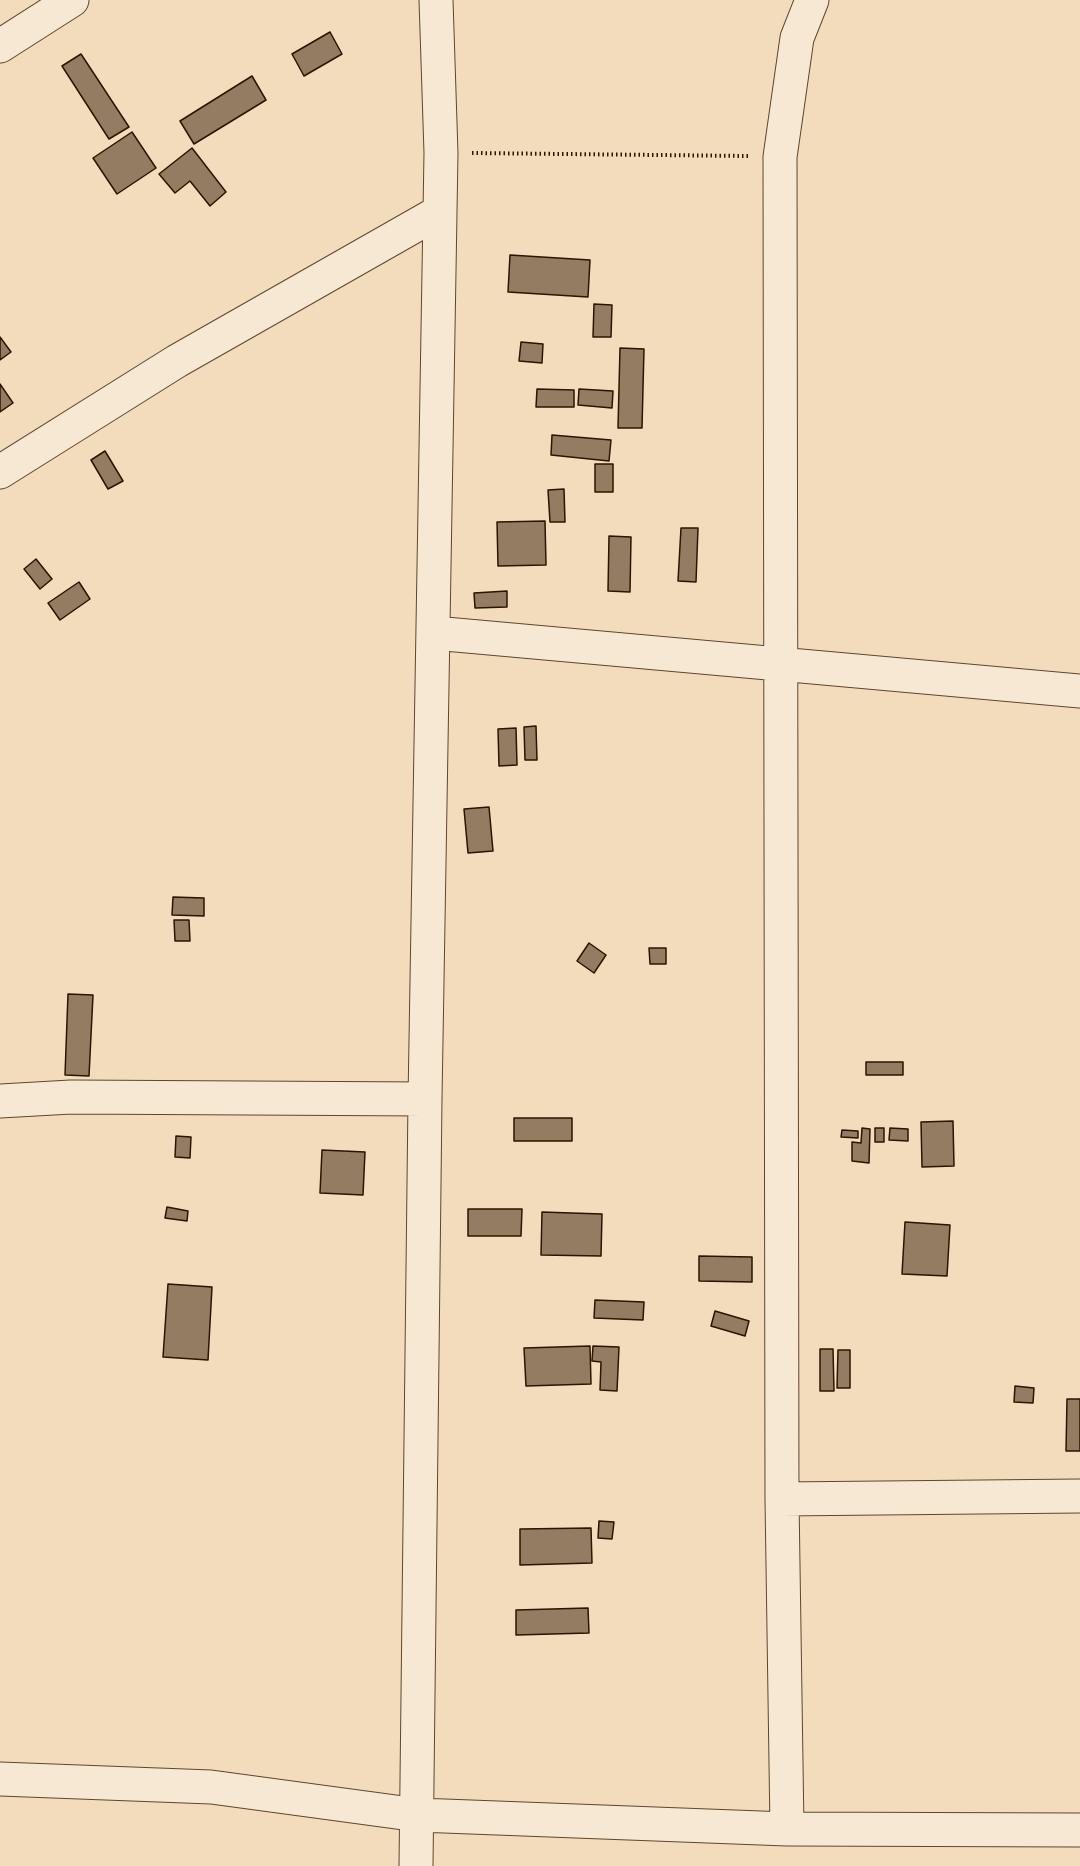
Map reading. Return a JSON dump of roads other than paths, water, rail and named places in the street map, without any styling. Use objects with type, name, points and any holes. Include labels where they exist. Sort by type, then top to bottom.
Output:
[{"type":"street","points":[[0,46],[72,0]]},
{"type":"street","points":[[416,1866],[425,1099],[441,153],[436,0]]},
{"type":"street","points":[[787,1829],[782,1499],[780,157],[797,38],[812,0]]},
{"type":"street","points":[[0,472],[177,361],[440,212]]},
{"type":"street","points":[[434,633],[1080,691]]},
{"type":"street","points":[[0,1101],[71,1097],[425,1099]]},
{"type":"street","points":[[782,1499],[1080,1496]]},
{"type":"street","points":[[0,1779],[211,1787],[418,1815],[787,1829],[1080,1830]]}]
